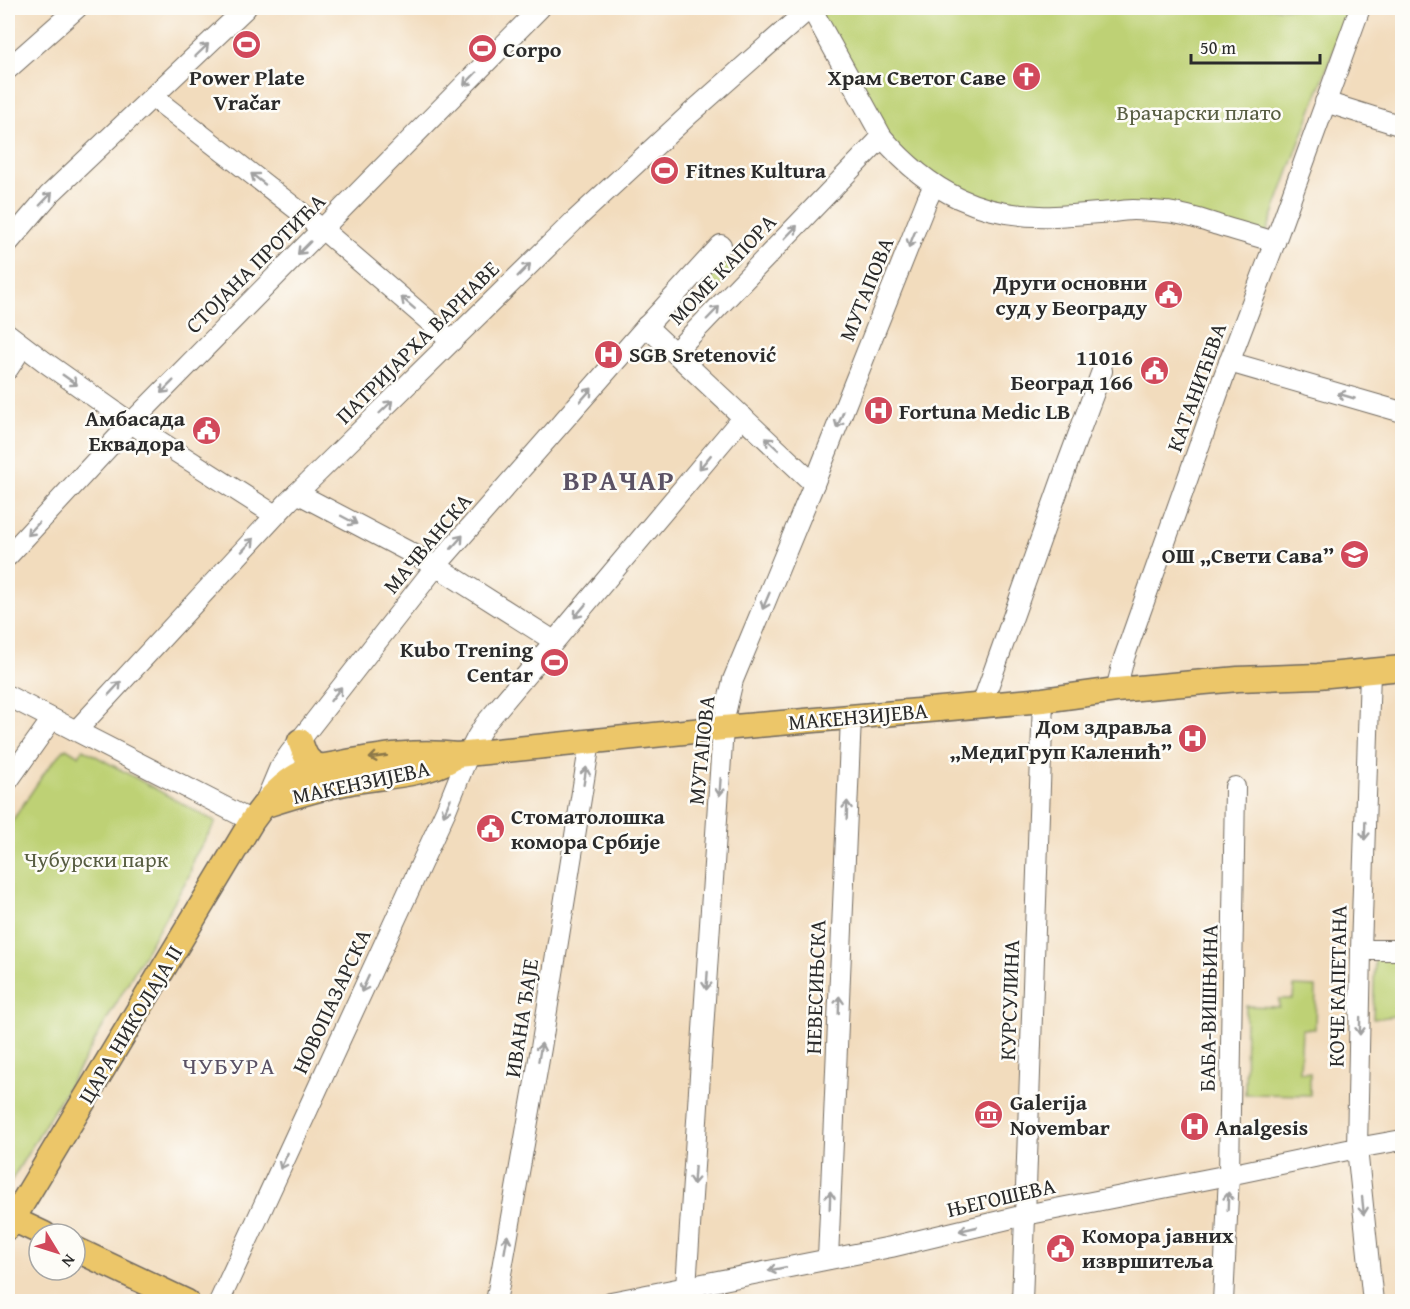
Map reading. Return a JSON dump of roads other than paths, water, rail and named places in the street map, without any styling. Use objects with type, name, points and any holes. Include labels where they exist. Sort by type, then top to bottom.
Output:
[{"type":"main road","name":"МАКЕНЗИЈЕВА","points":[[258,813],[286,783],[296,776],[309,770],[380,756],[433,752],[463,754],[1043,700],[1116,690],[1402,668]]},
{"type":"main road","points":[[300,741],[308,759],[322,767]]},
{"type":"main road","name":"МАКЕНЗИЈЕВА","points":[[258,813],[316,789],[427,769],[463,754]]},
{"type":"main road","name":"ЦАРА НИКОЛАЈА II","points":[[9,1221],[258,813]]},
{"type":"main road","points":[[9,1221],[27,1228]]},
{"type":"main road","points":[[87,1255],[187,1302]]},
{"type":"street","points":[[8,69],[77,8]]},
{"type":"street","points":[[8,243],[49,195],[246,8]]},
{"type":"street","name":"СТОЈАНА ПРОТИЋА","points":[[8,556],[131,423],[540,8]]},
{"type":"street","points":[[811,8],[882,137],[898,156],[934,185],[963,200],[979,207],[1031,216],[1132,210],[1168,212],[1189,216],[1275,242]]},
{"type":"street","name":"ПАТРИЈАРХА ВАРНАВЕ","points":[[76,731],[275,515],[573,222],[691,113],[811,8]]},
{"type":"street","name":"КАТАНИЋЕВА","points":[[1116,690],[1124,658],[1360,8]]},
{"type":"street","points":[[153,97],[322,229],[452,341]]},
{"type":"street","points":[[1325,102],[1397,119]]},
{"type":"street","name":"МОМЕ КАПОРА","points":[[721,245],[646,326],[675,352],[882,137]]},
{"type":"street","name":"МУТАПОВА","points":[[686,1287],[726,710],[733,680],[934,185]]},
{"type":"street","name":"МАЧВАНСКА","points":[[258,813],[279,769],[436,566],[646,326]]},
{"type":"street","points":[[675,352],[814,484]]},
{"type":"street","points":[[11,354],[131,423],[275,515]]},
{"type":"street","points":[[1230,362],[1402,412]]},
{"type":"street","points":[[982,704],[1102,371]]},
{"type":"street","name":"НОВОПАЗАРСКА","points":[[219,1302],[446,810],[463,754],[485,724],[743,417]]},
{"type":"street","points":[[297,494],[436,566],[554,641]]},
{"type":"street","name":"КОЧЕ КАПЕТАНА","points":[[1370,672],[1361,950],[1358,1148],[1373,1302]]},
{"type":"street","points":[[8,696],[76,731],[258,813]]},
{"type":"street","name":"КУРСУЛИНА","points":[[1022,1302],[1043,700]]},
{"type":"street","name":"НЕВЕСИЊСКА","points":[[828,1258],[851,717]]},
{"type":"street","points":[[8,781],[52,719]]},
{"type":"street","name":"ИВАНА ЂАЈЕ","points":[[496,1302],[541,1048],[590,742]]},
{"type":"street","name":"БАБА-ВИШЊИНА","points":[[1224,1302],[1229,1175],[1235,787]]},
{"type":"street","points":[[1361,950],[1402,950]]},
{"type":"street","name":"ЊЕГОШЕВА","points":[[611,1302],[891,1247],[1025,1215],[1402,1140]]},
{"type":"place","name":"Power Plate Vračar","points":[[247,45]]},
{"type":"place","name":"Corpo","points":[[482,49]]},
{"type":"place","name":"Храм Светог Саве","points":[[1027,77]]},
{"type":"place","name":"Fitnes Kultura","points":[[665,170]]},
{"type":"place","name":"Други основни суд у Београду","points":[[1168,295]]},
{"type":"place","name":"SGB Sretenović","points":[[608,354]]},
{"type":"place","name":"11016 Београд 166","points":[[1154,370]]},
{"type":"place","name":"Fortuna Medic LB","points":[[878,411]]},
{"type":"place","name":"Амбасада Еквадора","points":[[206,431]]},
{"type":"place","name":"ОШ „Свети Сава”","points":[[1355,555]]},
{"type":"place","name":"Kubo Trening Centar","points":[[554,662]]},
{"type":"place","name":"Дом здравља „МедиГруп Каленић”","points":[[1193,739]]},
{"type":"place","name":"Стоматолошка комора Србије","points":[[490,829]]},
{"type":"place","name":"Galerija Novembar","points":[[989,1115]]},
{"type":"place","name":"Analgesis","points":[[1194,1127]]},
{"type":"place","name":"Комора јавних извршитеља","points":[[1061,1248]]},
{"type":"district","name":"ВРАЧАР","points":[[619,480]]},
{"type":"district","name":"ЧУБУРА","points":[[229,1066]]},
{"type":"park label","name":"Врачарски плато","points":[[1199,112]]},
{"type":"park label","name":"Чубурски парк","points":[[96,859]]}]
